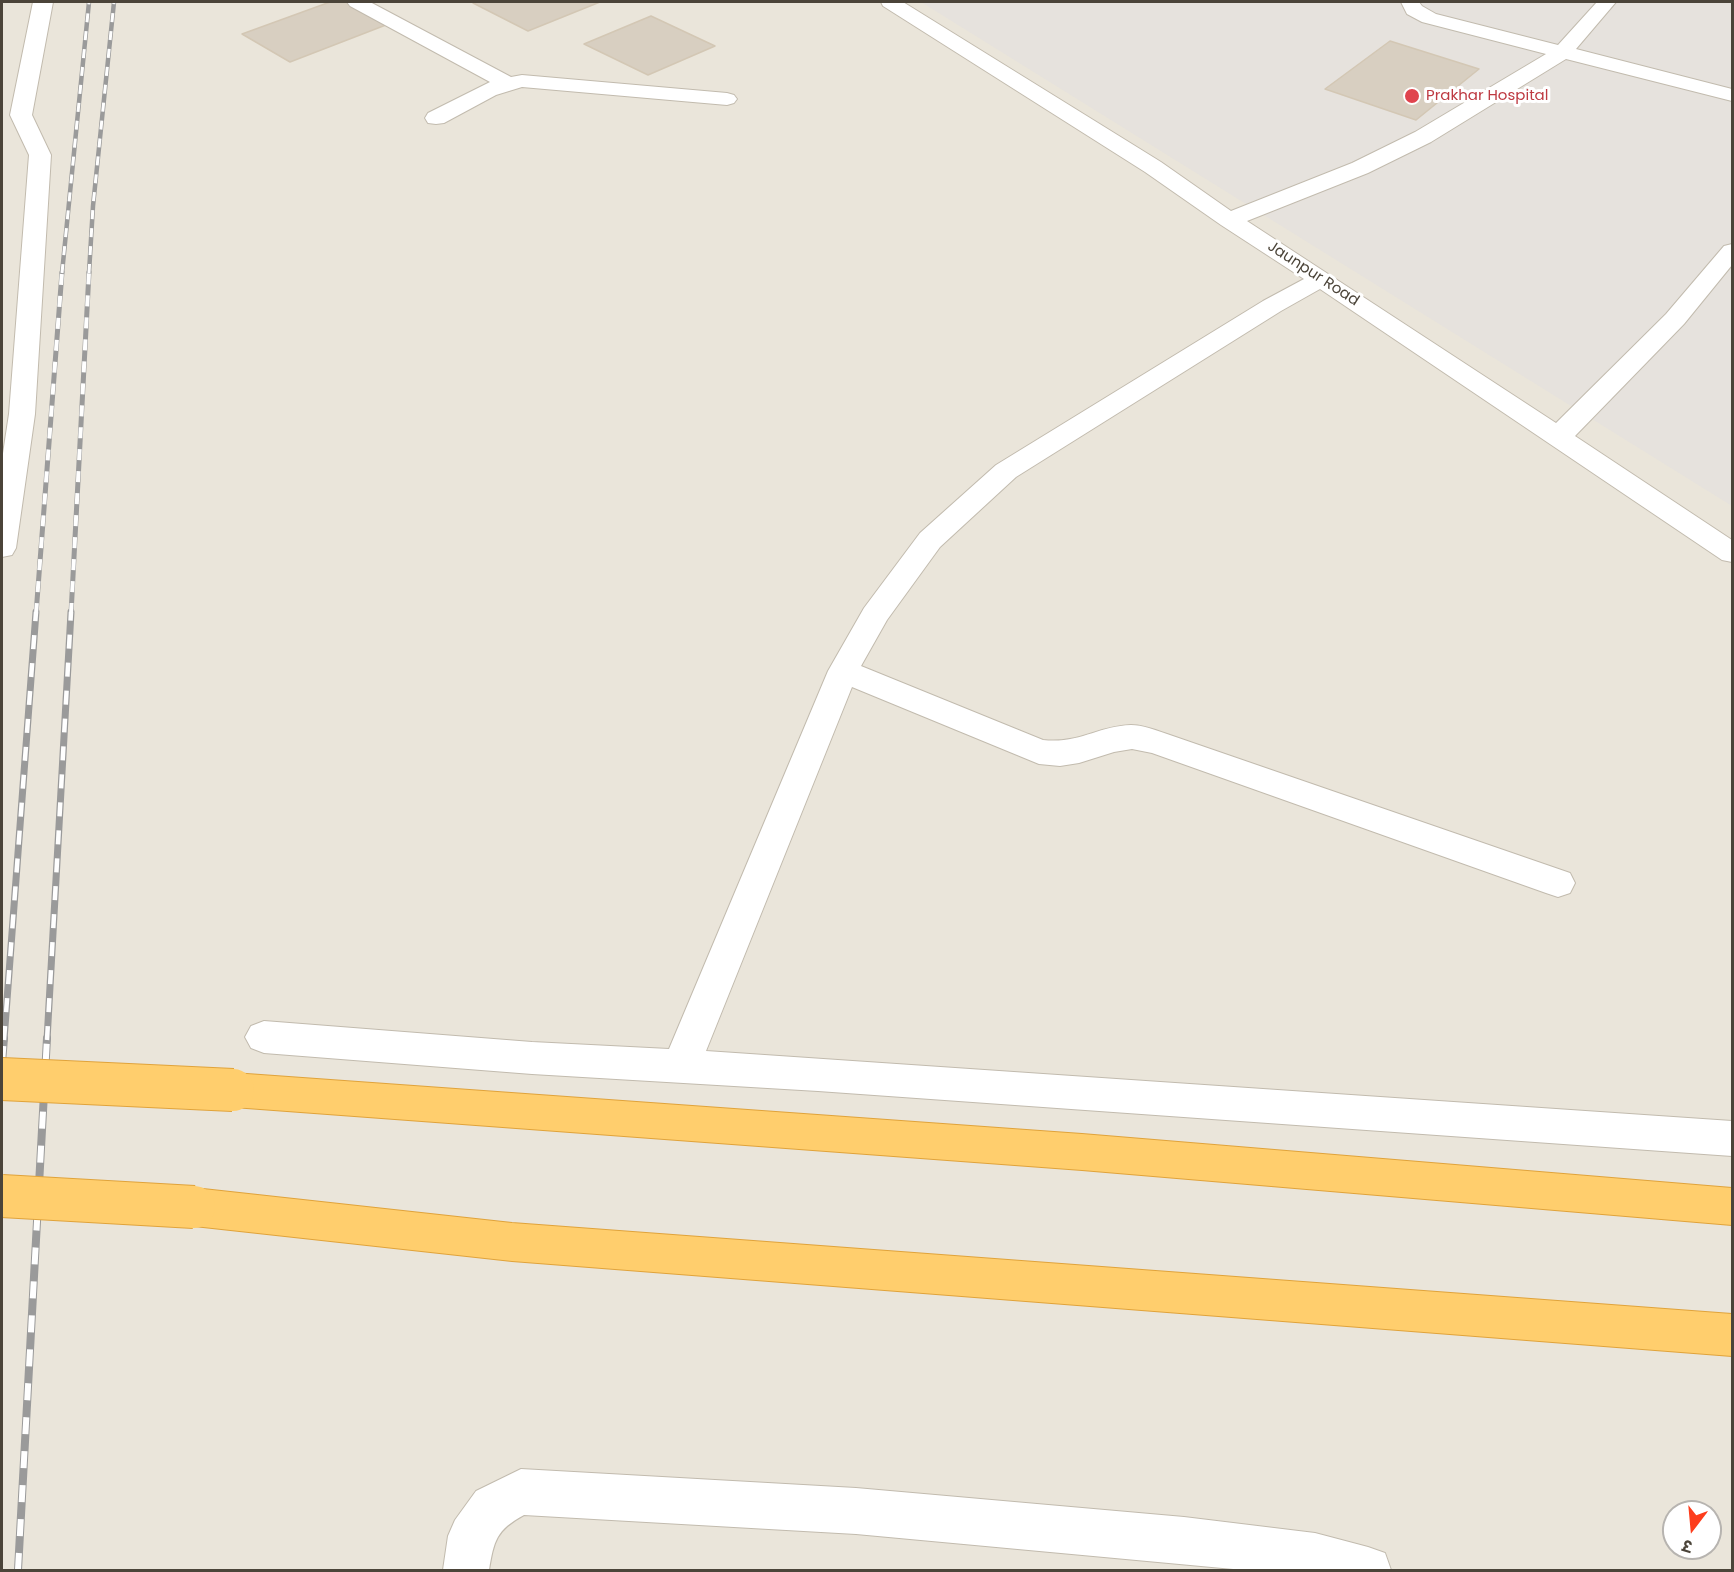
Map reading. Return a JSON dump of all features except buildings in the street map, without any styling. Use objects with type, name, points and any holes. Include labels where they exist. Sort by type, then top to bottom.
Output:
[{"type":"highway","points":[[2,1079],[233,1090],[1093,1153],[1732,1207]]},
{"type":"highway","points":[[2,1196],[194,1207],[524,1243],[1732,1335]]},
{"type":"street","points":[[2,548],[21,414],[40,155],[36,141],[23,126],[21,115],[43,2]]},
{"type":"street","points":[[357,2],[507,83]]},
{"type":"street","name":"Jaunpur Road","points":[[890,2],[1153,167],[1229,220],[1730,548]]},
{"type":"street","points":[[1410,2],[1414,10],[1429,18],[1732,95]]},
{"type":"street","points":[[1229,220],[1360,168],[1423,137],[1562,53],[1607,2]]},
{"type":"street","points":[[436,118],[507,83],[522,81],[727,99]]},
{"type":"street","points":[[1558,437],[1675,319],[1732,252]]},
{"type":"street","points":[[681,1066],[843,671],[874,615],[930,540],[1006,471],[1272,306],[1321,279]]},
{"type":"street","points":[[843,671],[1039,752],[1060,754],[1079,752],[1113,740],[1132,737],[1156,742],[1558,883]]},
{"type":"street","points":[[264,1037],[532,1058],[830,1074],[1732,1139]]},
{"type":"street","points":[[466,1570],[471,1536],[492,1507],[521,1492],[856,1510],[1184,1540],[1315,1556],[1368,1570]]},
{"type":"shaded area","points":[[2,2],[1732,2],[1732,1570],[2,1570]]},
{"type":"shaded area","points":[[921,2],[1732,2],[1732,506]]},
{"type":"railway","points":[[62,273],[89,2]]},
{"type":"railway","points":[[89,273],[93,206],[114,2]]},
{"type":"railway","points":[[36,614],[62,272]]},
{"type":"railway","points":[[71,614],[89,272]]},
{"type":"railway","points":[[4,1040],[36,612]]},
{"type":"railway","points":[[47,1040],[71,612]]},
{"type":"railway","points":[[2,1063],[4,1038]]},
{"type":"railway","points":[[18,1570],[47,1038]]},
{"type":"place","name":"Prakhar Hospital","points":[[1412,96]]}]
